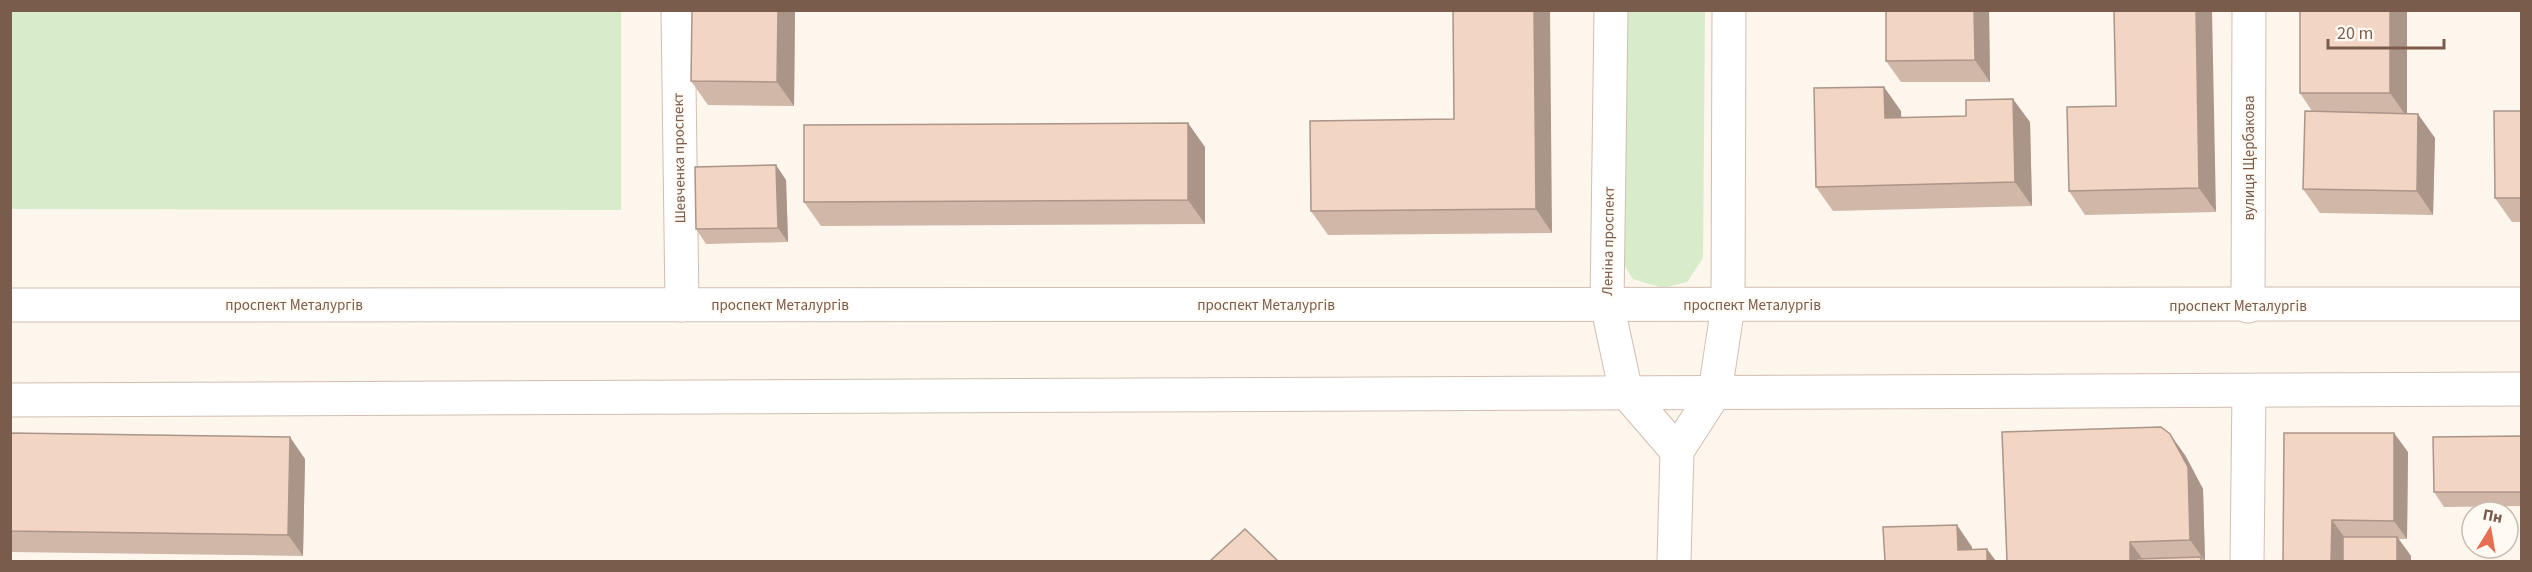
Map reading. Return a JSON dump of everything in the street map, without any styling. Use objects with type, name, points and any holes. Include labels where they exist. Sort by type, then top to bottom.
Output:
[{"type":"street","name":"Шевченка проспект","points":[[678,10],[682,304]]},
{"type":"street","name":"Леніна проспект","points":[[1611,10],[1607,304],[1626,392],[1677,451]]},
{"type":"street","points":[[1674,561],[1677,451],[1715,392],[1728,306],[1729,10]]},
{"type":"street","name":"вулиця Щербакова","points":[[2248,306],[2249,10]]},
{"type":"street","name":"проспект Металургів","points":[[10,305],[2248,306],[2522,304]]},
{"type":"street","points":[[10,400],[2522,390]]},
{"type":"street","points":[[2247,561],[2249,391]]},
{"type":"green space","points":[[11,10],[621,11],[621,210],[11,209]]},
{"type":"green space","points":[[1624,11],[1705,11],[1703,258],[1687,282],[1663,288],[1633,279],[1621,260]]},
{"type":"building","points":[[692,10],[778,10],[777,82],[691,81]]},
{"type":"building","points":[[1453,10],[1534,10],[1536,209],[1311,211],[1310,121],[1454,119]]},
{"type":"building","points":[[1886,10],[1974,10],[1975,60],[1886,61]]},
{"type":"building","points":[[2114,10],[2196,10],[2199,188],[2069,191],[2067,107],[2116,106]]},
{"type":"building","points":[[2300,10],[2390,10],[2390,93],[2300,93]]},
{"type":"building","points":[[1884,87],[1885,118],[1966,116],[1966,100],[2013,99],[2015,182],[1816,187],[1814,88]]},
{"type":"building","points":[[2305,111],[2418,114],[2417,191],[2303,189]]},
{"type":"building","points":[[2494,111],[2522,111],[2522,198],[2495,198]]},
{"type":"building","points":[[1188,123],[1188,200],[804,202],[804,125]]},
{"type":"building","points":[[776,165],[778,228],[696,229],[695,167]]},
{"type":"building","points":[[2161,427],[2170,434],[2188,467],[2190,540],[2130,542],[2130,561],[2007,561],[2002,432]]},
{"type":"building","points":[[10,433],[290,437],[288,535],[10,531]]},
{"type":"building","points":[[2284,433],[2394,433],[2394,521],[2332,520],[2331,561],[2283,561]]},
{"type":"building","points":[[2522,436],[2522,492],[2434,492],[2433,437]]},
{"type":"building","points":[[1957,525],[1958,550],[1987,549],[1987,561],[1885,561],[1883,527]]},
{"type":"building","points":[[1245,529],[1278,561],[1210,561]]},
{"type":"building","points":[[2343,537],[2397,537],[2397,561],[2343,561]]},
{"type":"building","points":[[2201,557],[2201,561],[2137,561],[2136,559]]}]
